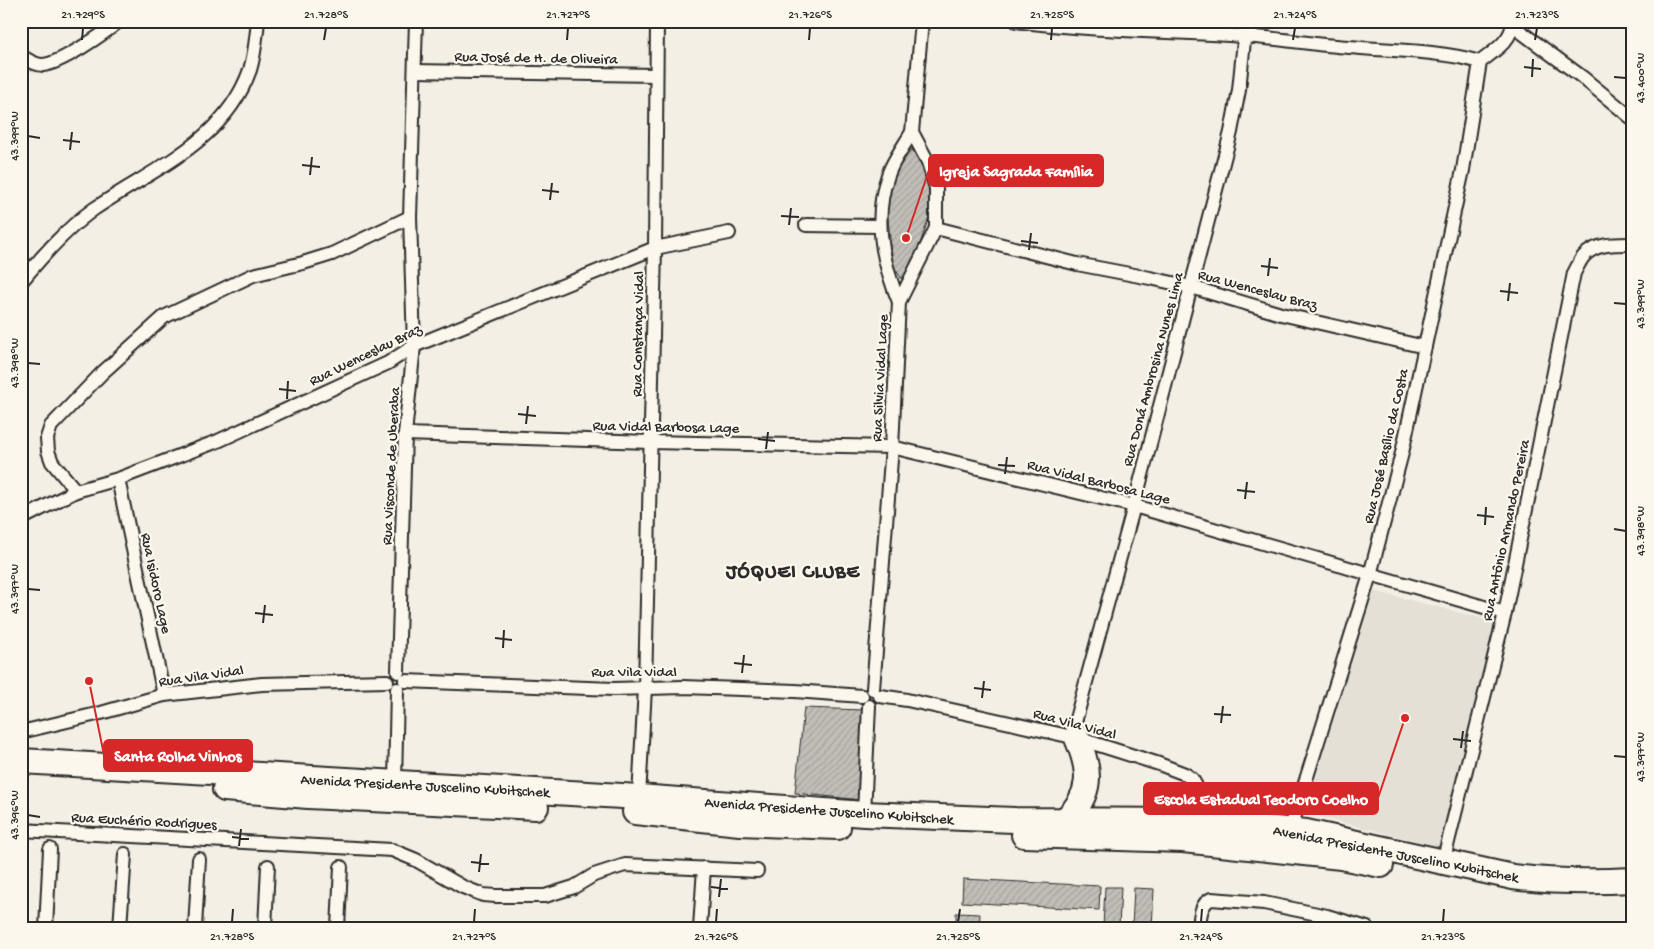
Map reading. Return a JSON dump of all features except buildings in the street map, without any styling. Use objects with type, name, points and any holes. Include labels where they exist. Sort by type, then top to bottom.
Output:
[{"type":"highway","points":[[1065,820],[1076,810],[1086,789],[1088,767],[1074,737]]},
{"type":"highway","name":"Avenida Presidente Juscelino Kubitschek","points":[[21,761],[639,797],[864,814],[980,819],[1198,821],[1306,832],[1513,877],[1542,881],[1603,882],[1633,880]]},
{"type":"highway","name":"Avenida Presidente Juscelino Kubitschek","points":[[21,772],[308,796],[636,812],[740,824],[1184,840],[1341,857],[1510,890],[1605,897],[1633,896]]},
{"type":"highway","points":[[1198,821],[1203,832],[1213,843]]},
{"type":"street","points":[[21,56],[33,63],[42,65],[53,63],[106,32],[119,21]]},
{"type":"street","points":[[21,282],[36,263],[75,224],[93,210],[190,149],[209,133],[241,91],[250,69],[258,21]]},
{"type":"street","name":"Rua Visconde de Uberaba","points":[[395,783],[400,680],[405,434],[414,346],[410,217],[416,21]]},
{"type":"street","name":"Rua Constança Vidal","points":[[639,797],[646,688],[655,248],[657,21]]},
{"type":"street","points":[[899,302],[883,251],[879,226],[883,194],[888,174],[912,132],[922,21]]},
{"type":"street","points":[[1016,21],[1137,31],[1245,36],[1346,47],[1442,54],[1460,56],[1480,62],[1500,46],[1509,35],[1513,24],[1633,118]]},
{"type":"street","name":"Rua Doná Ambrosina Nunes Lima","points":[[1074,737],[1231,132],[1239,90],[1246,21]]},
{"type":"street","name":"Rua José Basílio da Costa","points":[[1290,831],[1370,574],[1402,453],[1463,170],[1480,62]]},
{"type":"street","name":"Rua José de H. de Oliveira","points":[[415,71],[656,75]]},
{"type":"street","name":"Rua Silvia Vidal Lage","points":[[864,814],[871,697],[892,447],[899,302],[926,252],[936,228],[936,188],[928,162],[912,132]]},
{"type":"street","points":[[76,491],[52,462],[47,438],[51,426],[102,373],[164,316],[254,275],[303,264],[332,254],[410,217]]},
{"type":"street","points":[[806,225],[879,226]]},
{"type":"street","name":"Rua Wenceslau Braz","points":[[936,228],[1077,264],[1191,287],[1281,314],[1425,347]]},
{"type":"street","name":"Rua Wenceslau Braz","points":[[21,519],[76,491],[118,479],[218,441],[388,363],[414,346],[655,248],[729,233]]},
{"type":"street","name":"Rua Antônio Armando Pereira","points":[[1443,862],[1505,612],[1574,273],[1584,256],[1596,247],[1612,244],[1633,244]]},
{"type":"street","name":"Rua Vidal Barbosa Lage","points":[[405,434],[892,447],[1134,506],[1505,612]]},
{"type":"street","name":"Rua Isidoro Lage","points":[[118,479],[164,695]]},
{"type":"street","name":"Rua Vila Vidal","points":[[22,733],[164,695],[262,684],[387,681],[392,672],[400,680],[614,689],[785,691],[871,697],[907,700],[1074,737],[1159,764],[1192,779],[1198,794],[1198,821]]},
{"type":"street","points":[[1184,840],[1193,831],[1198,821]]},
{"type":"street","name":"Rua Euchério Rodrigues","points":[[21,830],[392,850],[416,860],[463,887],[483,895],[496,896],[545,896],[574,887],[594,875],[625,865],[757,871]]},
{"type":"street","points":[[46,928],[50,848]]},
{"type":"street","points":[[120,928],[125,854]]},
{"type":"street","points":[[195,928],[199,859]]},
{"type":"street","points":[[265,928],[268,866]]},
{"type":"street","points":[[338,928],[341,867]]},
{"type":"street","points":[[700,928],[704,868]]},
{"type":"street","points":[[1200,928],[1202,910],[1206,901],[1211,899],[1264,903],[1327,916],[1367,928]]},
{"type":"shaded area","points":[[1374,591],[1498,622],[1444,848],[1305,813]]},
{"type":"place","name":"Igreja Sagrada Família","points":[[906,238]]},
{"type":"place","name":"Santa Rolha Vinhos","points":[[89,681]]},
{"type":"place","name":"Escola Estadual Teodoro Coelho","points":[[1405,718]]},
{"type":"district","name":"JÓQUEI CLUBE","points":[[793,570]]}]
